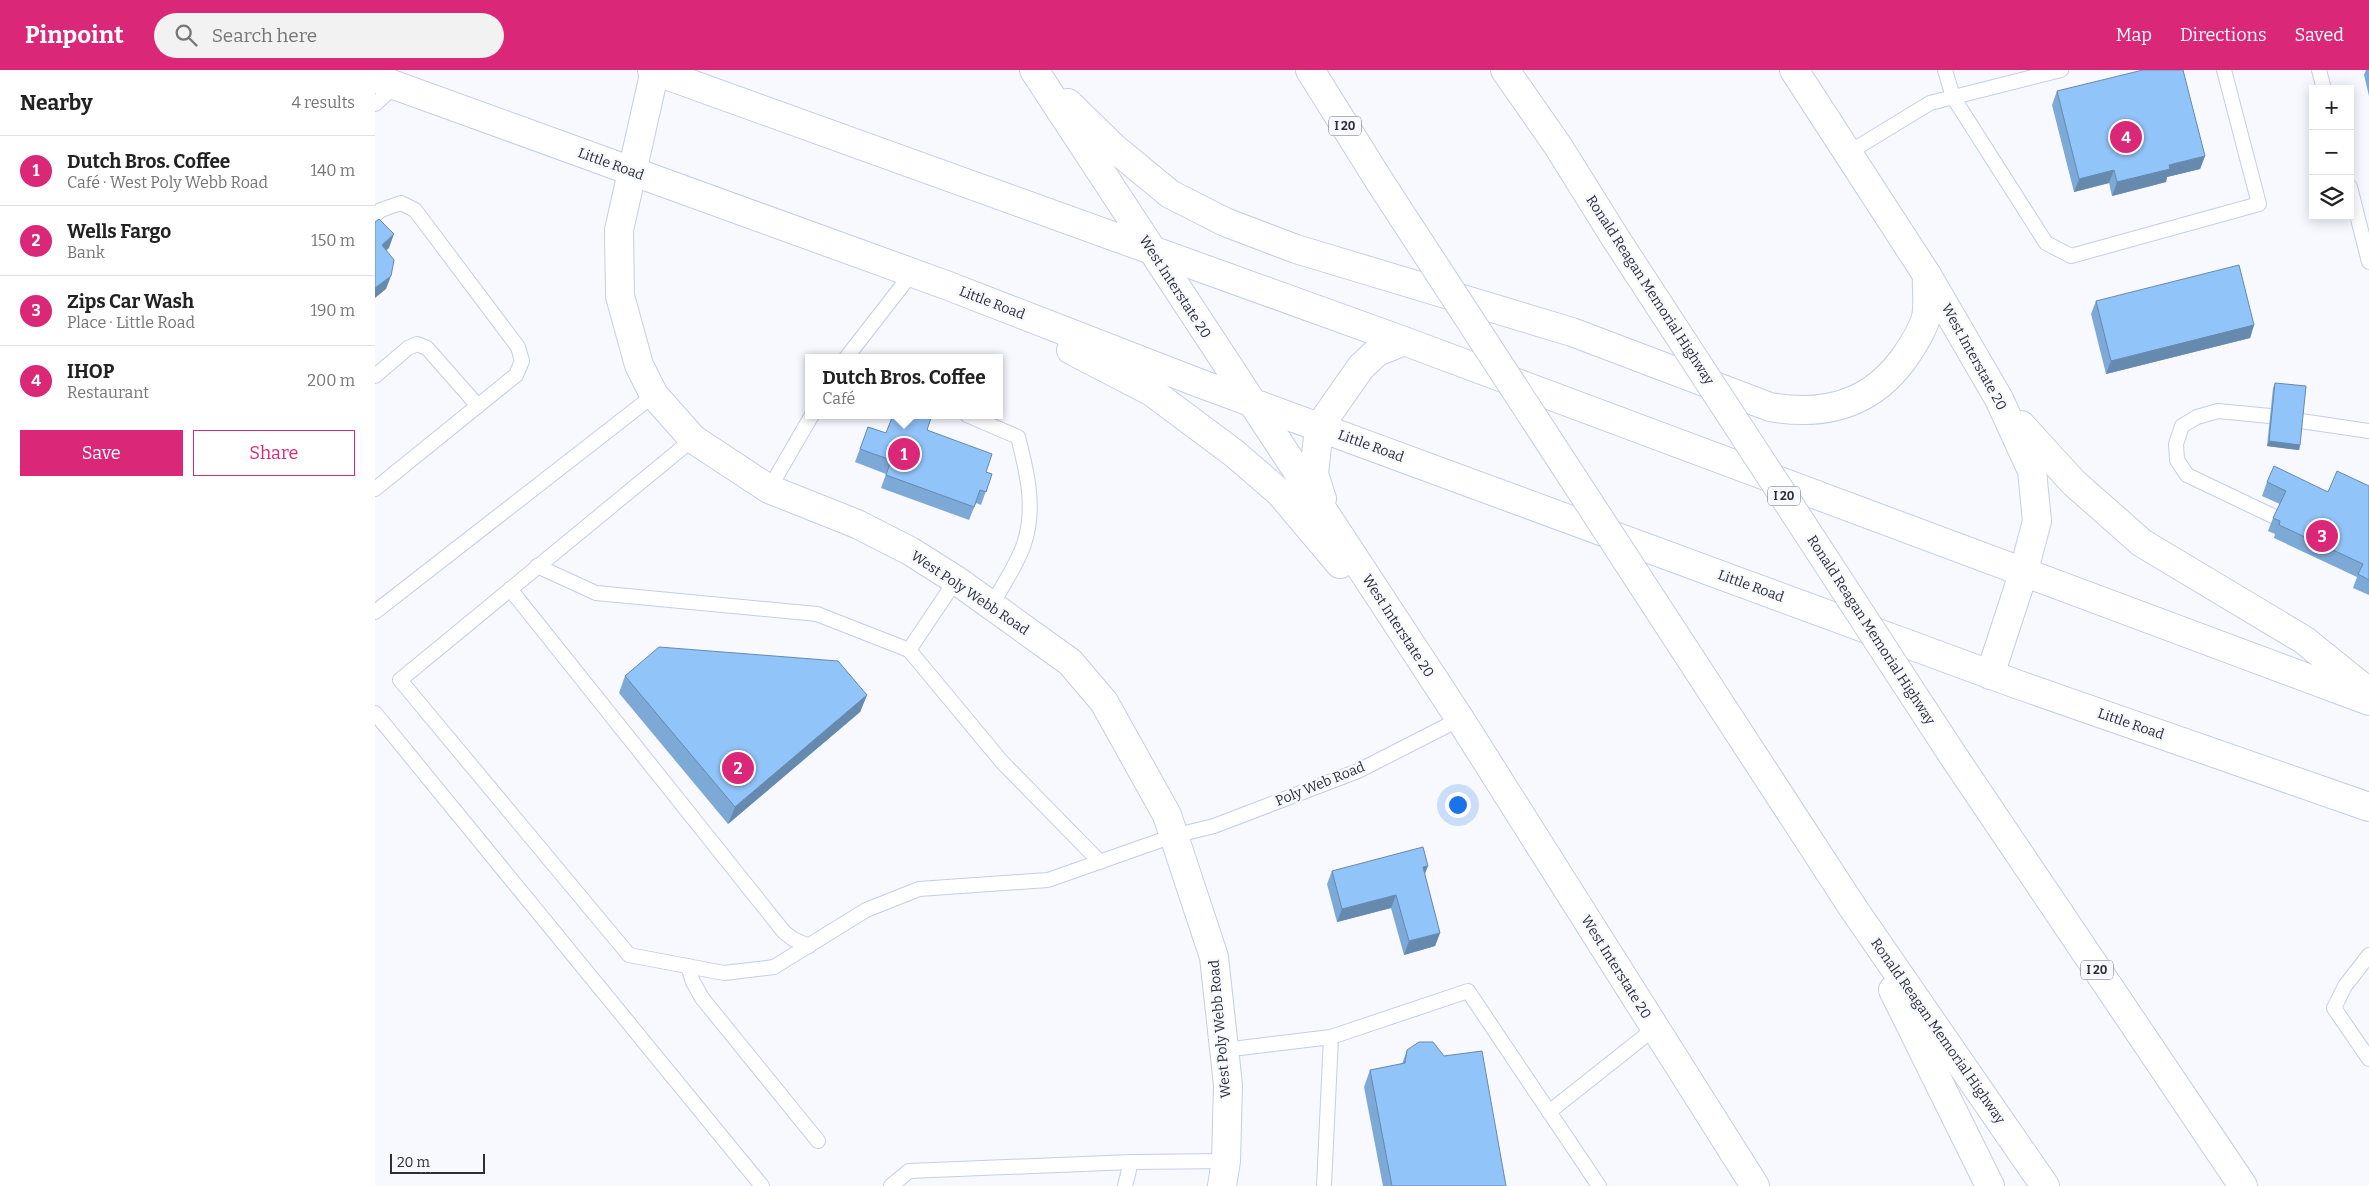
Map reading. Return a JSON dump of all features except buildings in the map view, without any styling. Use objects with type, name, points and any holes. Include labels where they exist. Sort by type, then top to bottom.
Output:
[{"type":"main road","points":[[654,70],[1404,341],[2023,574],[2369,701]]},
{"type":"main road","name":"West Poly Webb Road","points":[[654,70],[619,230],[620,296],[639,365],[655,396],[693,439],[769,489],[857,524],[910,551],[956,580],[1070,662],[1104,702],[1167,815],[1214,957],[1228,1085],[1224,1173]]},
{"type":"main road","name":"West Interstate 20","points":[[1035,70],[1149,248],[1460,719],[1755,1186]]},
{"type":"main road","points":[[1035,70],[1113,147],[1170,194],[1225,222],[1296,249],[1573,332],[1770,407],[1796,411],[1835,406],[1869,395],[1894,372],[1917,339],[1926,317],[1927,275]]},
{"type":"main road","points":[[1295,70],[1365,158]]},
{"type":"main road","name":"Ronald Reagan Memorial Highway","points":[[1310,70],[1380,182],[1853,908],[2045,1186]]},
{"type":"main road","name":"Ronald Reagan Memorial Highway","points":[[1505,70],[1558,146],[1616,239],[1952,754],[2243,1186]]},
{"type":"main road","points":[[1519,70],[1558,146]]},
{"type":"main road","name":"West Interstate 20","points":[[1794,70],[1927,275],[1999,399],[2032,471],[2037,521],[2023,574],[1990,675]]},
{"type":"main road","name":"Little Road","points":[[385,82],[946,285],[1251,402],[1990,675],[2369,807]]},
{"type":"main road","points":[[946,285],[1152,392],[1235,454],[1280,494],[1417,655]]},
{"type":"main road","points":[[1329,521],[1314,474],[1319,427],[1361,367],[1377,352],[1404,341]]},
{"type":"main road","points":[[1999,399],[2052,461],[2142,543],[2304,640],[2369,693]]},
{"type":"main road","points":[[1853,908],[1990,1186]]},
{"type":"lane","points":[[1945,70],[1953,97],[2046,243],[2071,256],[2259,204],[2225,70]]},
{"type":"lane","points":[[1848,153],[1930,103],[2061,70]]},
{"type":"lane","points":[[2319,70],[2323,85]]},
{"type":"lane","points":[[375,104],[385,82]]},
{"type":"lane","points":[[375,215],[381,210],[401,203],[415,210],[518,347],[522,361],[516,375],[375,489]]},
{"type":"lane","points":[[2354,203],[2369,262]]},
{"type":"lane","points":[[849,354],[911,273]]},
{"type":"lane","points":[[375,376],[408,348],[417,344],[427,348],[478,406]]},
{"type":"lane","points":[[375,612],[655,396]]},
{"type":"lane","points":[[2270,416],[2218,411],[2197,417],[2182,426],[2176,444],[2177,460],[2187,475],[2275,517]]},
{"type":"lane","points":[[769,489],[810,419]]},
{"type":"lane","points":[[976,419],[1018,437],[1028,477],[1030,519],[1024,545],[992,605]]},
{"type":"lane","points":[[2301,421],[2369,431]]},
{"type":"lane","points":[[693,439],[507,591],[784,932],[793,939],[809,946]]},
{"type":"lane","points":[[537,566],[597,593],[817,614],[909,650],[1003,762],[1100,862]]},
{"type":"lane","points":[[909,650],[956,580]]},
{"type":"lane","name":"Poly Web Road","points":[[507,591],[400,680],[629,955],[725,973],[774,968],[866,910],[919,889],[1048,880],[1173,836],[1214,826],[1358,771],[1460,719]]},
{"type":"lane","points":[[375,713],[762,1186]]},
{"type":"lane","points":[[2369,955],[2345,986],[2334,1008],[2369,1059]]},
{"type":"lane","points":[[688,966],[693,982],[702,998],[818,1141]]},
{"type":"lane","points":[[1224,1050],[1331,1037],[1468,991],[1599,1186]]},
{"type":"lane","points":[[1549,1112],[1655,1028]]},
{"type":"lane","points":[[1324,1186],[1331,1037]]},
{"type":"lane","points":[[1125,1186],[1131,1162]]},
{"type":"lane","points":[[891,1186],[909,1171],[1131,1162],[1224,1173]]},
{"type":"place","name":"IHOP","points":[[2126,137]]},
{"type":"place","name":"Dutch Bros. Coffee","points":[[904,454]]},
{"type":"place","name":"Zips Car Wash","points":[[2322,536]]},
{"type":"place","name":"Wells Fargo","points":[[738,768]]}]
